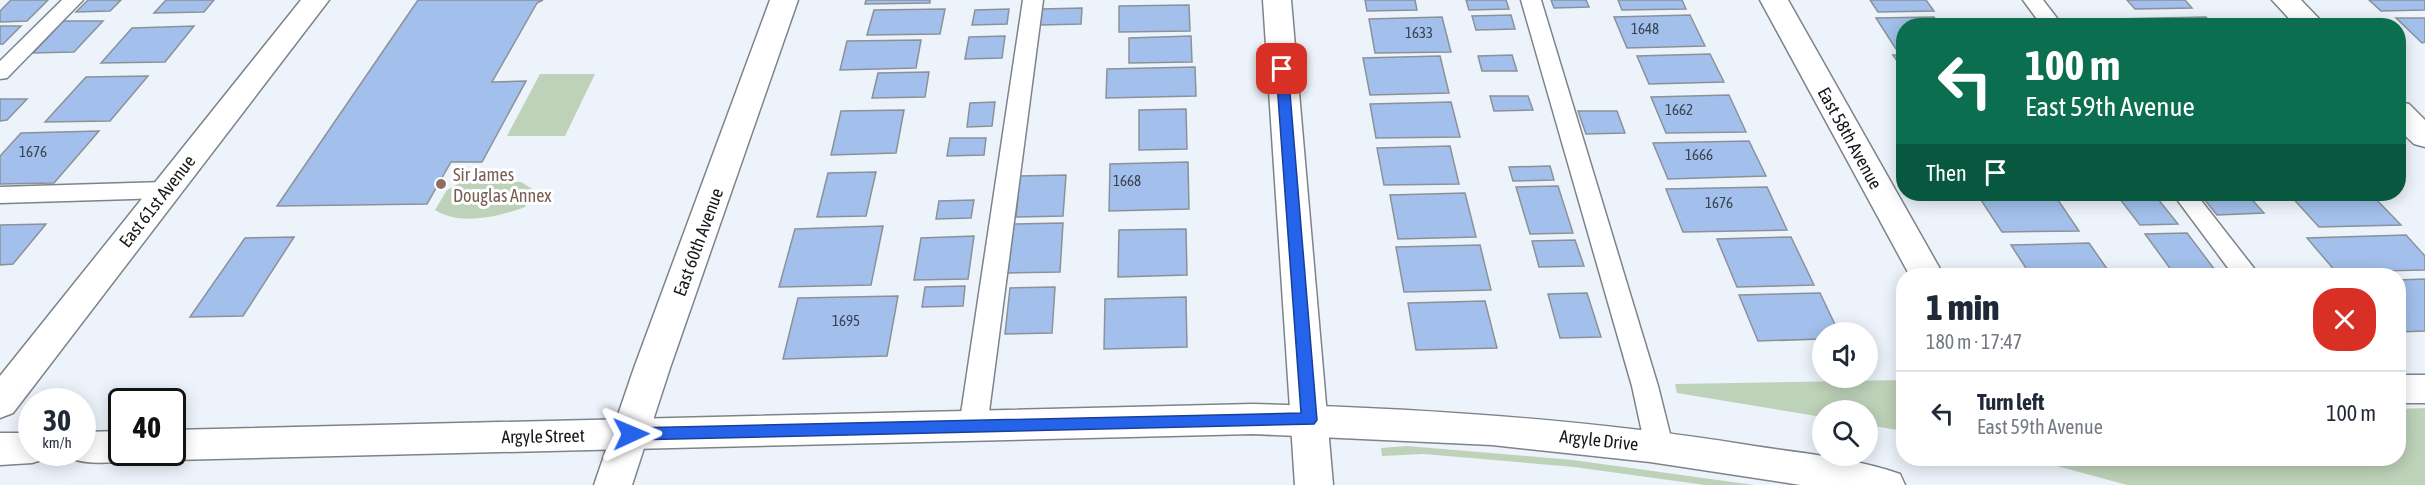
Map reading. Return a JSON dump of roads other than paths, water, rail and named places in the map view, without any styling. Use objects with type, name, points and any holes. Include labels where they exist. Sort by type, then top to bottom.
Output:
[{"type":"street","name":"East 61st Avenue","points":[[0,403],[315,0]]},
{"type":"street","name":"East 60th Avenue","points":[[613,485],[652,368],[784,0]]},
{"type":"street","points":[[1277,0],[1314,485]]},
{"type":"street","name":"East 58th Avenue","points":[[1774,0],[1923,268]]},
{"type":"street","points":[[2286,0],[2304,18]]},
{"type":"street","points":[[2406,119],[2425,137]]},
{"type":"street","points":[[2406,389],[2425,389]]},
{"type":"street","name":"Argyle Street","points":[[186,445],[1253,419],[1309,420]]},
{"type":"street","name":"Argyle Drive","points":[[1309,420],[1498,430],[1659,446],[1886,485]]},
{"type":"street","points":[[0,448],[18,448]]},
{"type":"lane","points":[[0,74],[73,0]]},
{"type":"lane","points":[[973,427],[1033,0]]},
{"type":"lane","points":[[1531,0],[1645,386],[1659,446]]},
{"type":"lane","points":[[2033,0],[2047,18]]},
{"type":"lane","points":[[0,195],[165,190]]},
{"type":"lane","points":[[2189,201],[2242,268]]},
{"type":"place","name":"Sir James Douglas Annex","points":[[441,184]]}]
